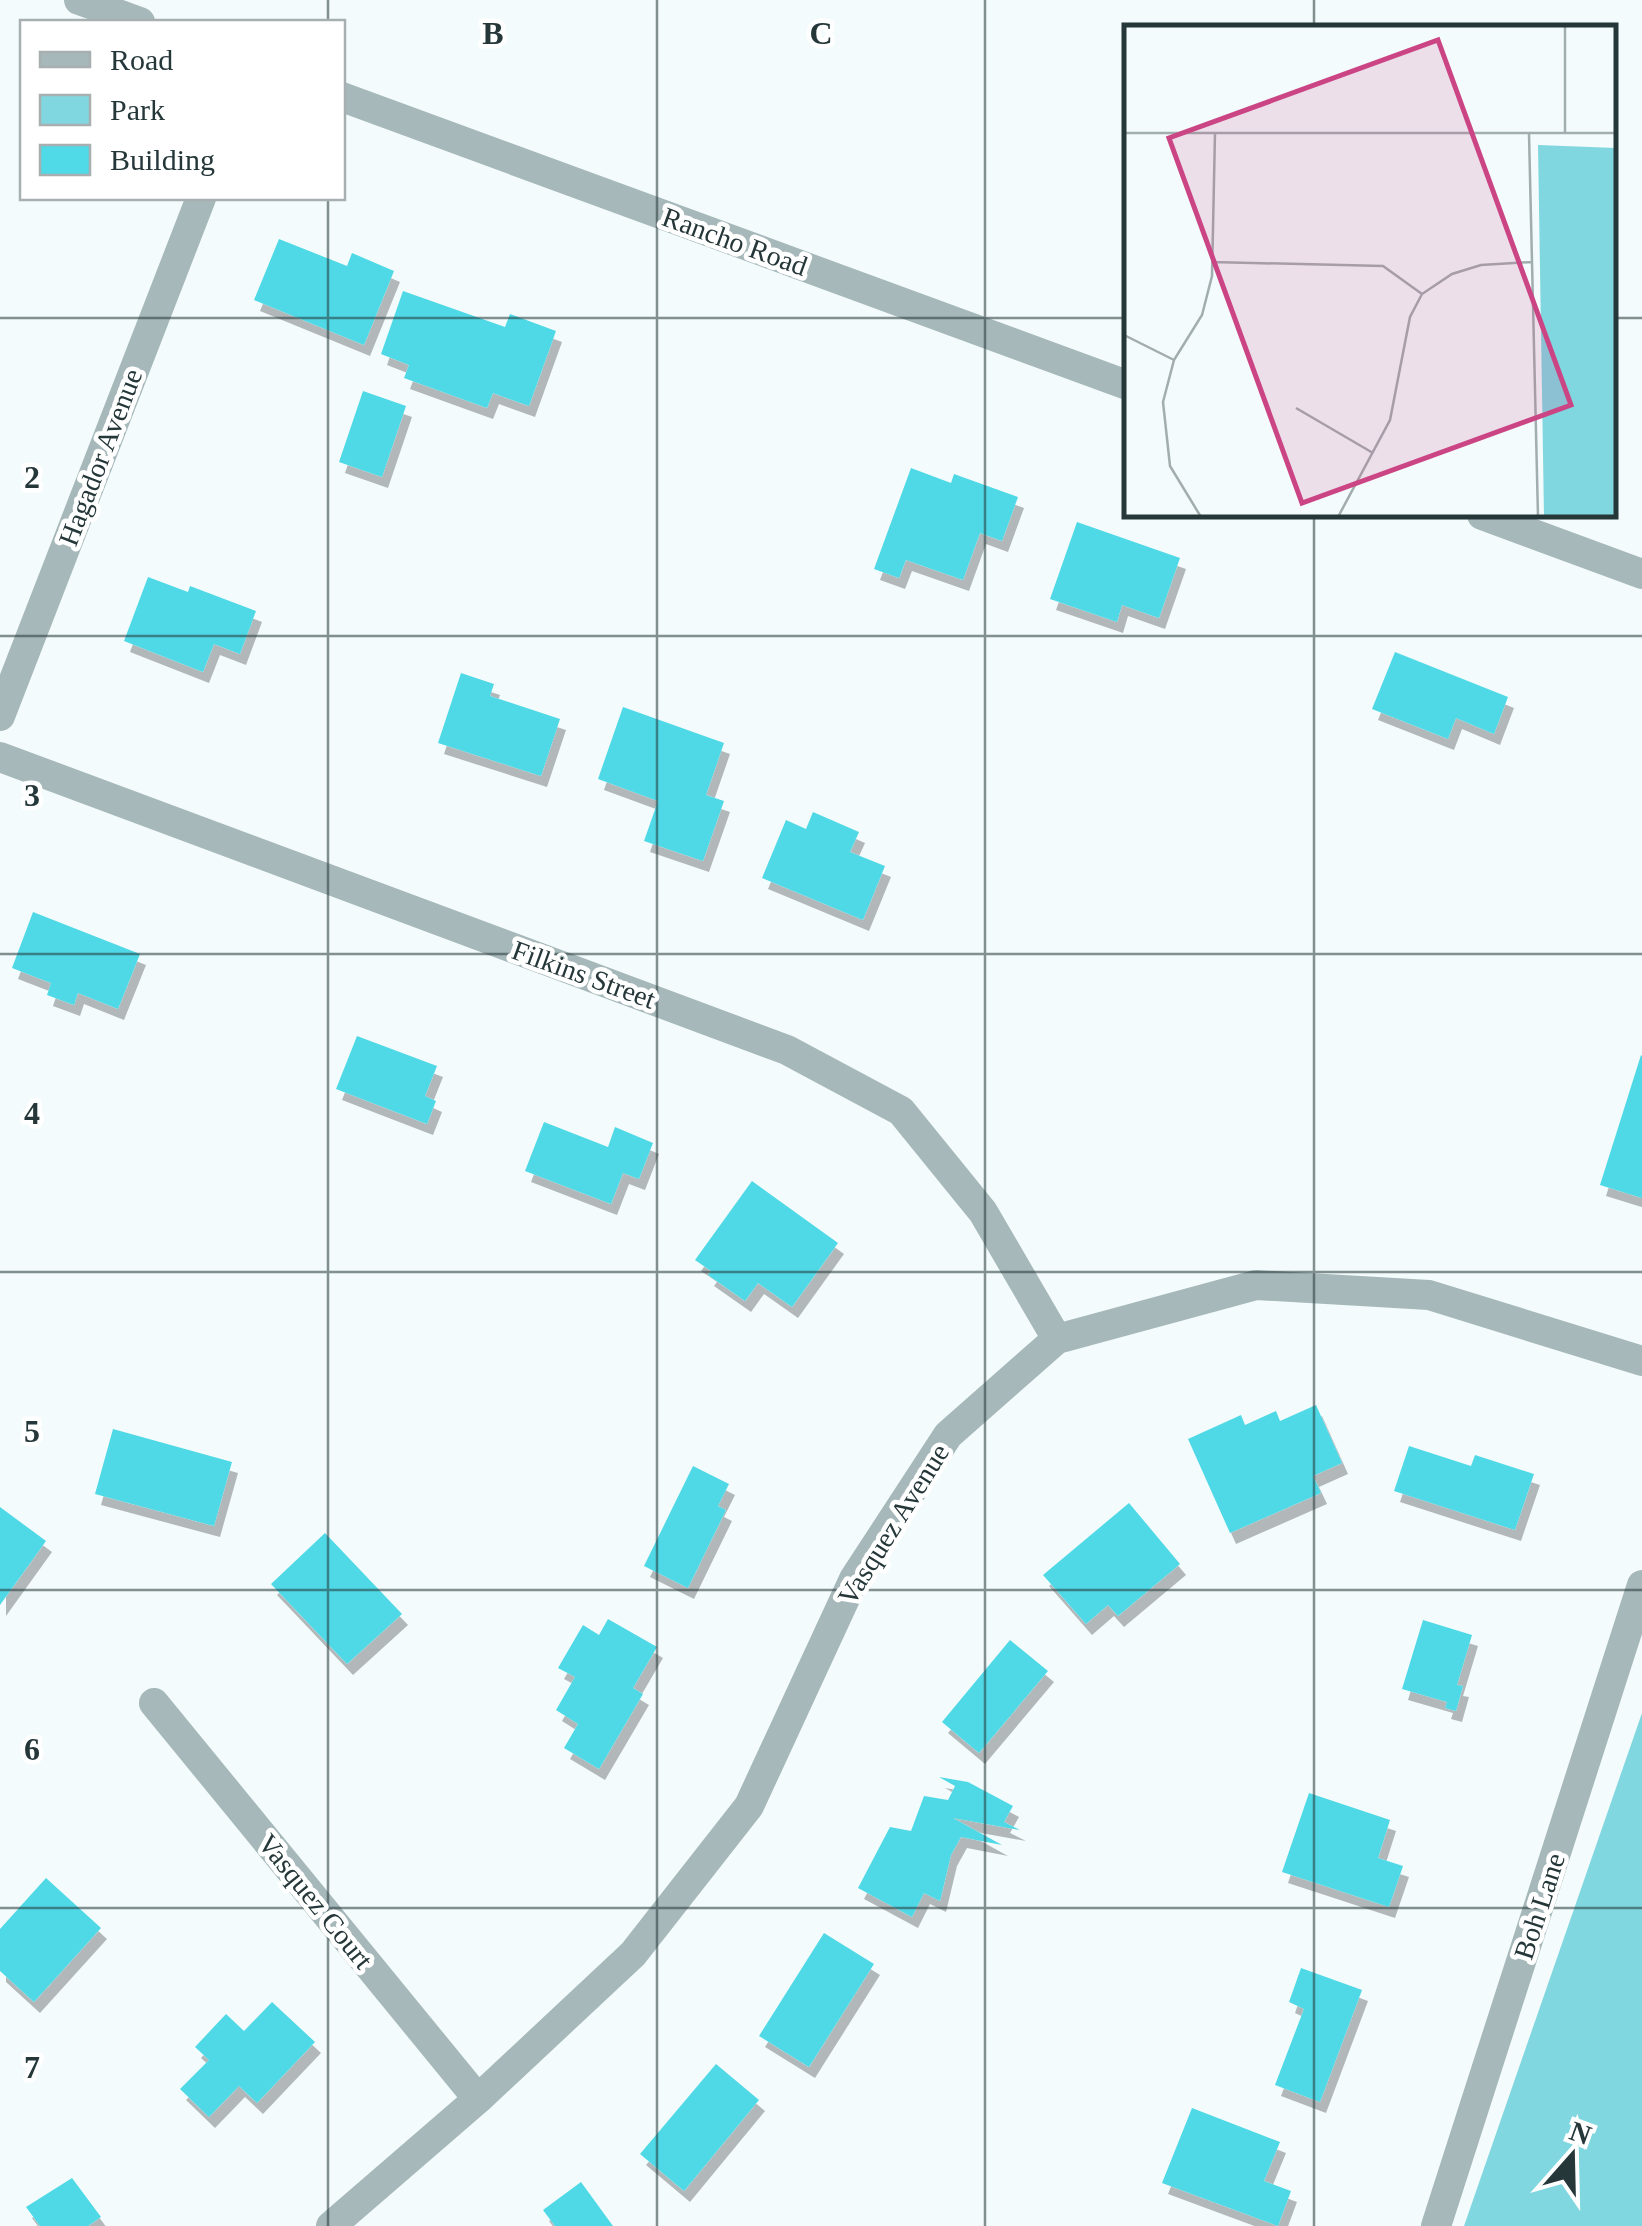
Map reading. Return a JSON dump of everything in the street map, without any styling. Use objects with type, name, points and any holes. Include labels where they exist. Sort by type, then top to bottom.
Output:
[{"type":"street","points":[[79,0],[134,20]]},
{"type":"street","name":"Rancho Road","points":[[345,99],[1124,384]]},
{"type":"street","name":"Hagador Avenue","points":[[0,716],[200,200]]},
{"type":"street","points":[[1490,518],[1642,574]]},
{"type":"street","name":"Filkins Street","points":[[0,756],[788,1050],[900,1111],[983,1212],[1057,1339]]},
{"type":"street","name":"Vasquez Avenue","points":[[331,2226],[478,2098],[633,1954],[749,1806],[854,1579],[948,1435],[1057,1339],[1256,1285],[1428,1295],[1642,1361]]},
{"type":"street","name":"Boh Lane","points":[[1436,2226],[1642,1585]]},
{"type":"street","name":"Vasquez Court","points":[[154,1702],[478,2098]]},
{"type":"green space","points":[[1642,1713],[1642,2226],[1464,2226]]},
{"type":"building","points":[[279,239],[347,266],[352,253],[394,271],[364,345],[254,300]]},
{"type":"building","points":[[403,291],[505,327],[510,314],[556,331],[529,406],[493,393],[487,408],[404,378],[409,365],[381,354]]},
{"type":"building","points":[[363,391],[406,406],[382,477],[339,462]]},
{"type":"building","points":[[911,468],[951,483],[954,474],[1018,497],[1002,541],[980,533],[963,580],[906,560],[899,578],[874,569]]},
{"type":"building","points":[[1077,522],[1180,558],[1159,618],[1122,605],[1117,622],[1050,599]]},
{"type":"building","points":[[148,577],[188,592],[190,586],[256,611],[240,654],[214,644],[203,672],[124,641]]},
{"type":"building","points":[[1395,652],[1508,697],[1494,734],[1456,718],[1448,739],[1372,709]]},
{"type":"building","points":[[461,673],[494,684],[490,696],[560,719],[541,776],[438,743]]},
{"type":"building","points":[[623,707],[724,743],[706,795],[724,801],[703,861],[644,841],[658,801],[598,779]]},
{"type":"building","points":[[813,812],[859,832],[850,852],[885,866],[863,920],[762,878],[786,820],[806,829]]},
{"type":"building","points":[[33,912],[140,954],[118,1009],[78,993],[74,1005],[47,995],[51,983],[12,968]]},
{"type":"building","points":[[357,1036],[437,1066],[425,1096],[436,1101],[427,1124],[336,1089]]},
{"type":"building","points":[[1642,1056],[1642,1198],[1600,1185]]},
{"type":"building","points":[[544,1122],[608,1147],[615,1127],[653,1143],[639,1179],[623,1173],[611,1204],[525,1171]]},
{"type":"building","points":[[752,1181],[838,1243],[792,1307],[758,1283],[745,1301],[708,1275],[711,1271],[695,1260]]},
{"type":"building","points":[[1316,1405],[1342,1463],[1313,1476],[1321,1493],[1230,1533],[1188,1439],[1241,1415],[1245,1425],[1276,1411],[1280,1421]]},
{"type":"building","points":[[113,1429],[232,1462],[214,1526],[95,1494]]},
{"type":"building","points":[[1409,1446],[1471,1466],[1475,1455],[1534,1474],[1515,1530],[1394,1491]]},
{"type":"building","points":[[693,1466],[729,1484],[718,1506],[726,1510],[688,1588],[644,1566]]},
{"type":"building","points":[[1129,1503],[1180,1564],[1118,1616],[1108,1605],[1086,1624],[1043,1575]]},
{"type":"building","points":[[0,1507],[46,1541],[0,1605]]},
{"type":"building","points":[[325,1533],[402,1614],[347,1664],[271,1584]]},
{"type":"building","points":[[608,1619],[657,1647],[633,1688],[643,1694],[599,1769],[564,1748],[578,1724],[556,1710],[575,1677],[558,1668],[583,1625],[599,1635]]},
{"type":"building","points":[[1423,1620],[1472,1635],[1457,1685],[1463,1686],[1456,1711],[1445,1708],[1447,1702],[1402,1689]]},
{"type":"building","points":[[1010,1640],[1048,1671],[979,1753],[942,1722]]},
{"type":"building","points":[[939,1777],[968,1782],[1013,1806],[1004,1822],[1020,1830],[953,1818],[1002,1845],[961,1837],[951,1855],[940,1901],[924,1893],[912,1917],[858,1888],[890,1827],[911,1831],[924,1796],[948,1800],[955,1786]]},
{"type":"building","points":[[1309,1793],[1390,1820],[1378,1858],[1403,1866],[1389,1907],[1282,1872]]},
{"type":"building","points":[[46,1878],[101,1928],[34,2002],[0,1971],[0,1929]]},
{"type":"building","points":[[824,1933],[874,1964],[809,2067],[759,2036]]},
{"type":"building","points":[[1301,1968],[1362,1990],[1320,2102],[1275,2085],[1304,2009],[1289,2002]]},
{"type":"building","points":[[272,2002],[315,2042],[257,2103],[239,2086],[209,2117],[180,2089],[209,2060],[195,2047],[226,2014],[244,2031]]},
{"type":"building","points":[[716,2064],[759,2100],[684,2191],[640,2154]]},
{"type":"building","points":[[1192,2108],[1280,2142],[1264,2181],[1291,2191],[1278,2226],[1162,2183]]},
{"type":"building","points":[[72,2178],[101,2217],[88,2226],[40,2226],[26,2207]]},
{"type":"building","points":[[581,2182],[613,2226],[555,2226],[543,2210]]}]
